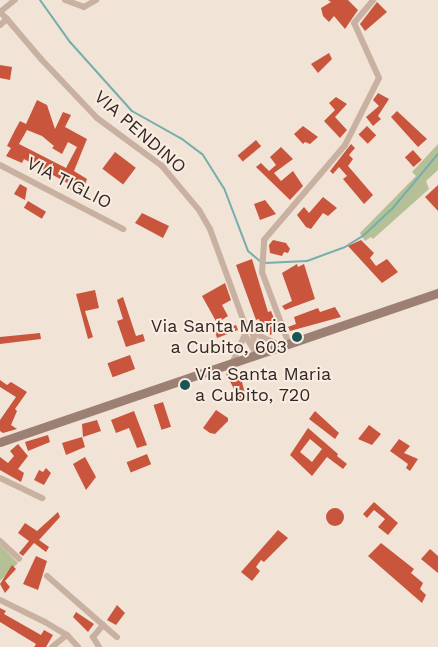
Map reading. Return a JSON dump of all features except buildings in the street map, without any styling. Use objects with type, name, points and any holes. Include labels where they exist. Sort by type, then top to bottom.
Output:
[{"type":"main road","points":[[0,442],[438,294]]},
{"type":"street","points":[[3,18],[8,7],[15,0]]},
{"type":"street","points":[[65,0],[84,7],[96,0]]},
{"type":"street","points":[[286,345],[261,261],[264,240],[345,145],[379,78],[354,24],[372,0]]},
{"type":"street","name":"VIA PENDINO","points":[[3,18],[97,118],[166,171],[199,210],[210,229],[257,355]]},
{"type":"street","name":"VIA TIGLIO","points":[[0,165],[123,229]]},
{"type":"street","points":[[231,364],[248,334],[286,345]]},
{"type":"street","points":[[0,478],[42,498]]},
{"type":"street","points":[[0,542],[19,559]]},
{"type":"street","points":[[47,576],[117,637]]},
{"type":"street","points":[[0,600],[67,635],[78,647]]},
{"type":"street","points":[[99,647],[93,637],[103,625]]},
{"type":"street","points":[[52,647],[67,635]]},
{"type":"green space","points":[[438,144],[438,170],[426,181],[429,189],[373,239],[371,237],[365,241],[360,233],[416,176],[412,172]]},
{"type":"green space","points":[[0,545],[18,563],[0,581]]},
{"type":"waterway","points":[[40,0],[70,42],[132,111],[182,139],[203,155],[224,188],[248,251],[261,262]]},
{"type":"waterway","points":[[265,263],[307,261],[345,247],[364,235],[392,209],[438,154]]},
{"type":"place","name":"Via Santa Maria a Cubito, 603","points":[[297,337]]},
{"type":"place","name":"Via Santa Maria a Cubito, 720","points":[[185,385]]}]
